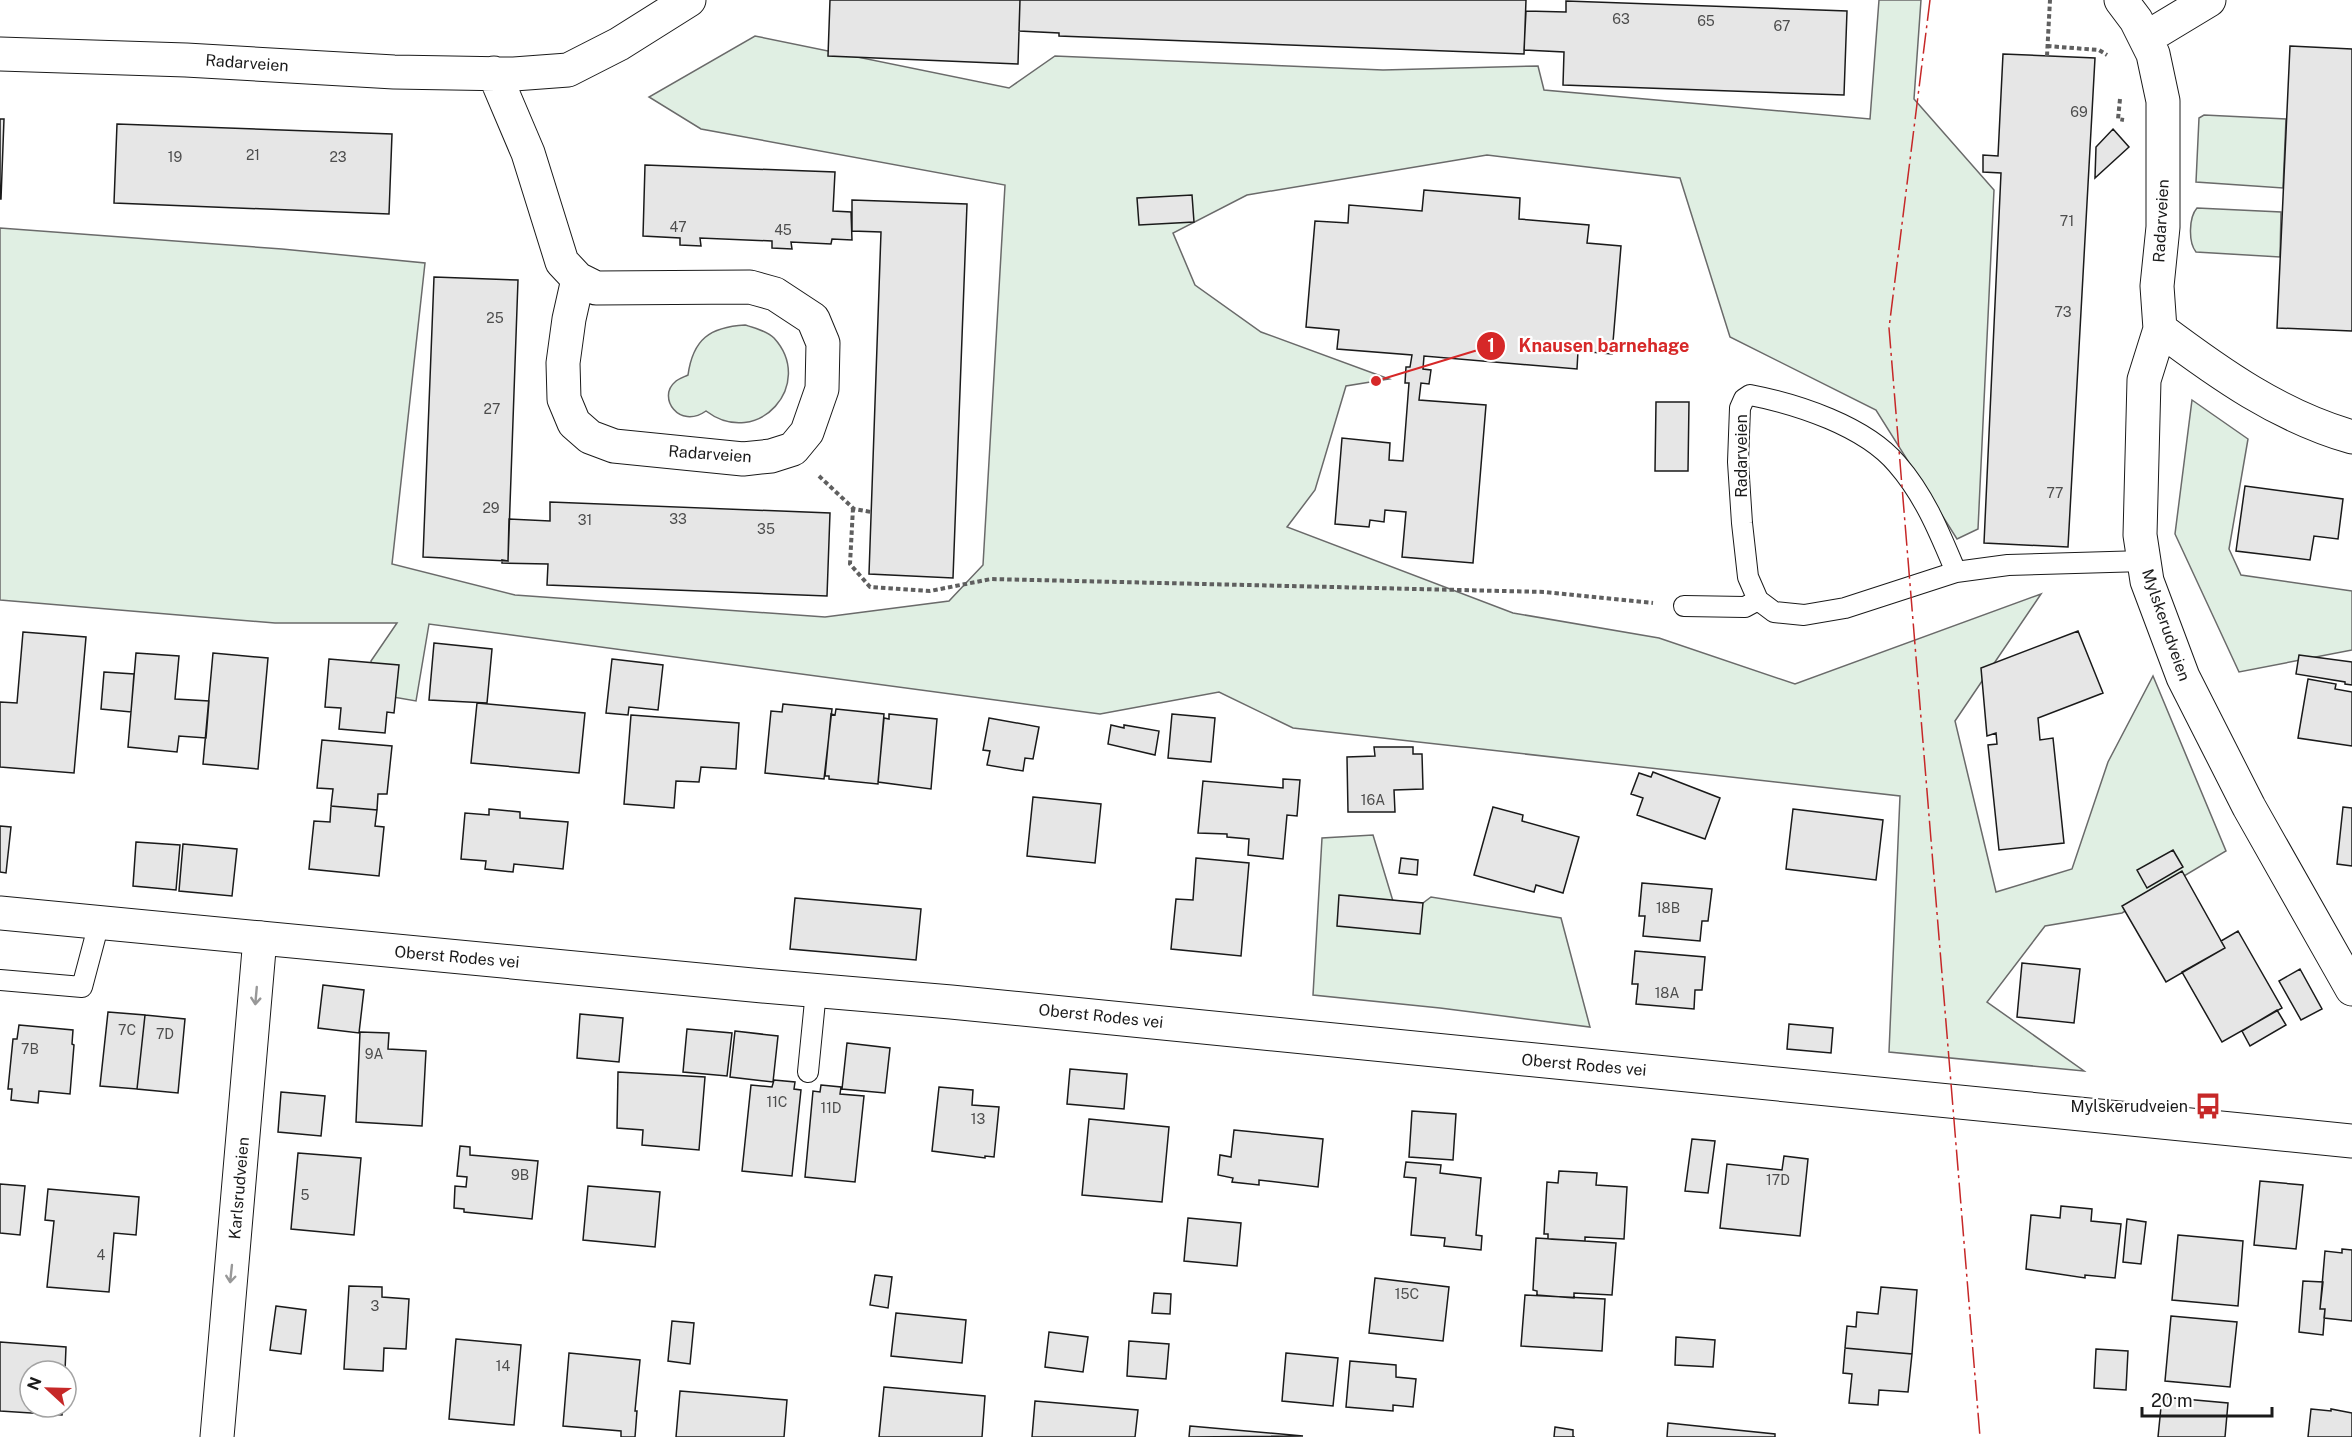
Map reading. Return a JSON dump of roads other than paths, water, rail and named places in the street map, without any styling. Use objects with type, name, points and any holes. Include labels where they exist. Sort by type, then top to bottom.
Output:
[{"type":"street","name":"Radarveien","points":[[0,54],[186,60],[394,72],[494,73],[568,69],[619,44],[689,0]]},
{"type":"street","name":"Radarveien","points":[[2121,0],[2136,20],[2153,54],[2163,101],[2163,227],[2157,286],[2160,329]]},
{"type":"street","points":[[2146,38],[2209,0]]},
{"type":"street","points":[[494,73],[528,153],[561,262],[578,279]]},
{"type":"street","name":"Radarveien","points":[[578,279],[596,288],[750,287],[775,294],[813,319],[823,343],[822,389],[807,432],[793,449],[771,456],[743,459],[614,446],[590,437],[574,423],[564,399],[563,363],[578,279]]},
{"type":"street","points":[[2160,329],[2207,365],[2250,393],[2293,416],[2352,437]]},
{"type":"street","name":"Mylskerudveien","points":[[2160,329],[2144,380],[2140,535],[2147,581],[2183,677],[2249,807],[2352,989]]},
{"type":"street","name":"Oberst Rodes vei","points":[[0,913],[1068,1013],[2352,1141]]},
{"type":"street","name":"Karlsrudveien","points":[[217,1437],[260,938]]},
{"type":"lane","name":"Radarveien","points":[[1758,600],[1748,578],[1738,462],[1740,408],[1744,399],[1750,395],[1796,407],[1838,423],[1870,440],[1896,463],[1918,492],[1936,524],[1956,572]]},
{"type":"lane","points":[[1684,606],[1745,607],[1758,600],[1774,612],[1804,615],[1845,608],[1956,572],[2008,565],[2144,561]]},
{"type":"lane","points":[[0,980],[82,987],[99,924]]},
{"type":"lane","points":[[808,1072],[816,991]]},
{"type":"place","name":"Knausen barnehage","points":[[1376,381]]},
{"type":"place","name":"Mylskerudveien","points":[[2208,1106]]}]
